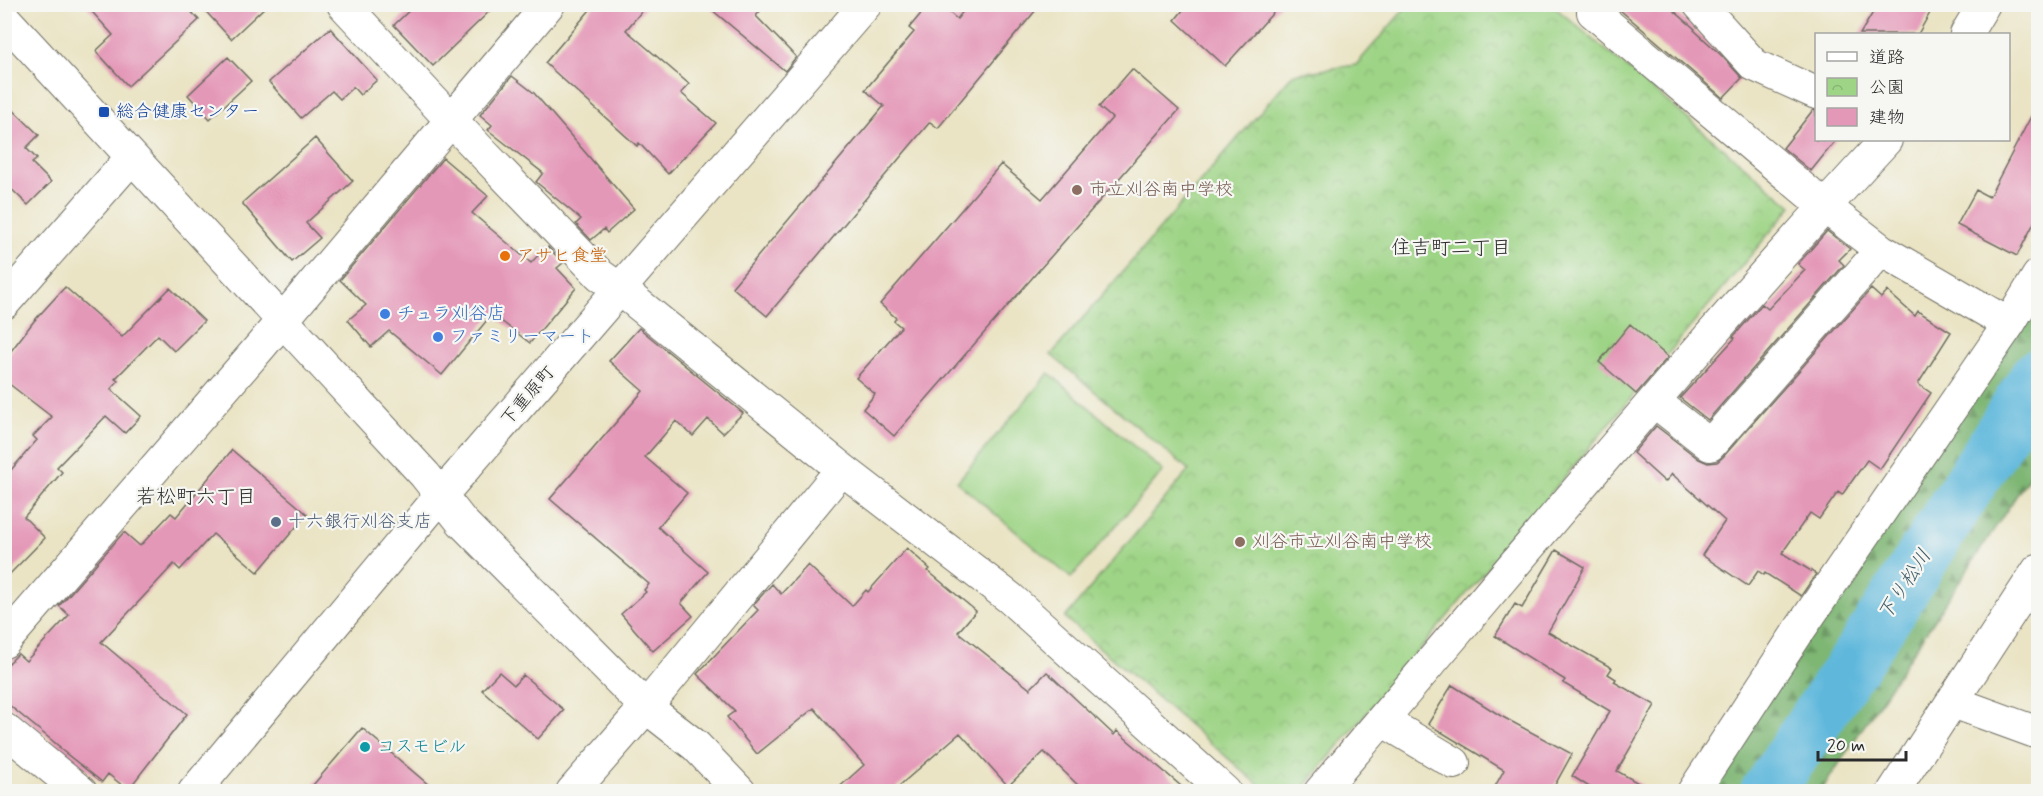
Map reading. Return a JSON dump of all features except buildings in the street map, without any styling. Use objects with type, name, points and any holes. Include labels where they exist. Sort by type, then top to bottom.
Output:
[{"type":"street","points":[[342,4],[600,275],[842,469],[1010,597],[1225,792]]},
{"type":"street","points":[[4,642],[282,320],[549,4]]},
{"type":"street","name":"下重原町","points":[[194,792],[442,495],[866,4]]},
{"type":"street","points":[[1699,4],[1754,64],[1815,93]]},
{"type":"street","points":[[1967,33],[1984,4]]},
{"type":"street","points":[[1593,7],[1824,206],[1881,250],[2009,324]]},
{"type":"street","points":[[4,18],[442,495],[462,522],[646,707],[696,746],[740,792]]},
{"type":"street","points":[[1320,792],[1654,401],[1824,206],[1885,141]]},
{"type":"street","points":[[4,303],[132,157]]},
{"type":"street","points":[[1654,401],[1710,445],[1881,250]]},
{"type":"street","points":[[1693,792],[1798,632],[2009,324],[2038,276]]},
{"type":"street","points":[[572,792],[646,707],[842,469]]},
{"type":"street","points":[[1893,792],[2038,570]]},
{"type":"street","points":[[1953,702],[2038,733]]},
{"type":"street","points":[[1382,720],[1454,763]]},
{"type":"street","points":[[4,729],[81,792]]},
{"type":"green space","points":[[1408,5],[1552,5],[1792,206],[1301,791],[1266,791],[1065,618],[1189,470],[1051,355],[1293,74],[1356,65]]},
{"type":"green space","points":[[2038,266],[2038,463],[1821,791],[1693,792]]},
{"type":"green space","points":[[1049,373],[1163,471],[1071,578],[957,482]]},
{"type":"waterway","name":"下り松川","points":[[1767,792],[1890,609],[2038,375]]},
{"type":"place","name":"総合健康センター","points":[[104,112]]},
{"type":"place","name":"市立刈谷南中学校","points":[[1077,190]]},
{"type":"place","name":"アサヒ食堂","points":[[505,256]]},
{"type":"place","name":"チュラ刈谷店","points":[[385,314]]},
{"type":"place","name":"ファミリーマート","points":[[438,337]]},
{"type":"place","name":"十六銀行刈谷支店","points":[[276,522]]},
{"type":"place","name":"刈谷市立刈谷南中学校","points":[[1240,542]]},
{"type":"place","name":"コスモビル","points":[[365,747]]},
{"type":"district","name":"住吉町二丁目","points":[[1451,248]]},
{"type":"district","name":"若松町六丁目","points":[[196,497]]}]
